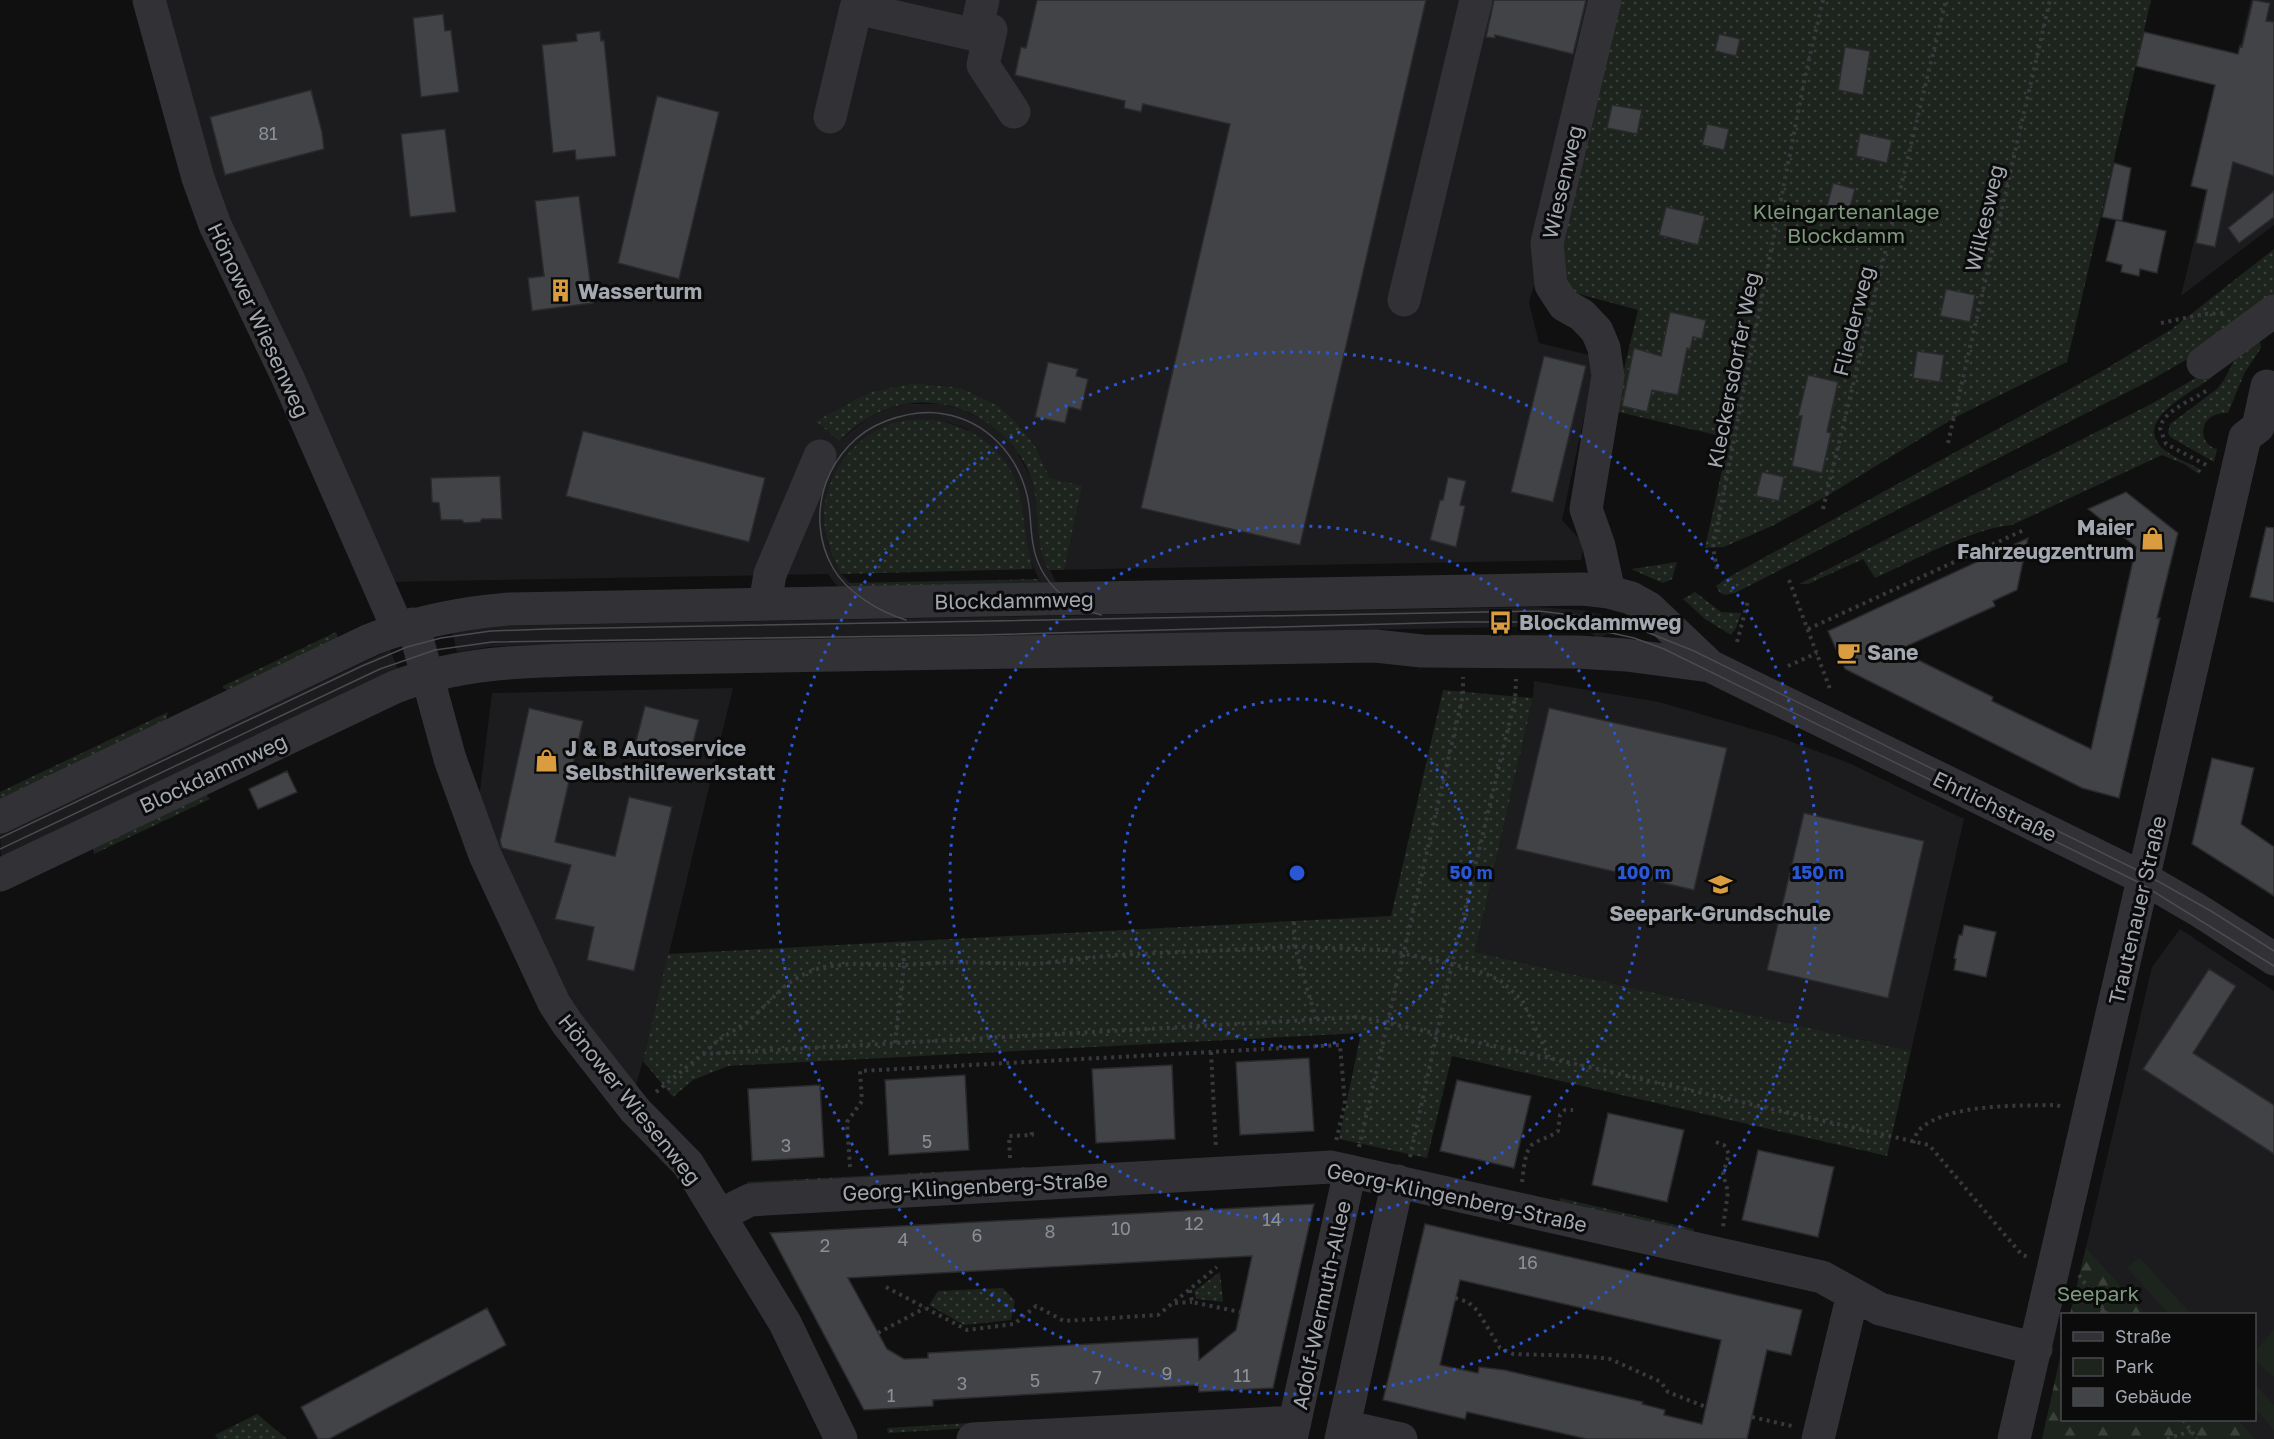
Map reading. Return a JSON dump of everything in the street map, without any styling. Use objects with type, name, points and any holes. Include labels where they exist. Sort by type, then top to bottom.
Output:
[{"type":"street","name":"Hönower Wiesenweg","points":[[149,0],[198,178],[215,225],[405,627]]},
{"type":"street","points":[[983,0],[977,26],[991,30],[983,65],[1014,112]]},
{"type":"street","points":[[1404,300],[1476,0]]},
{"type":"street","name":"Wiesenweg","points":[[1605,0],[1546,243],[1551,285],[1564,305],[1582,315],[1598,331],[1604,348],[1608,376],[1586,509],[1599,546],[1609,592]]},
{"type":"street","points":[[830,117],[856,8],[989,38]]},
{"type":"street","points":[[2212,357],[2274,311]]},
{"type":"street","name":"Trautenauer Straße","points":[[2014,1439],[2245,437],[2258,427],[2267,386]]},
{"type":"street","points":[[765,604],[770,574],[820,456]]},
{"type":"street","name":"Blockdammweg","points":[[0,817],[354,648],[405,627],[473,612],[509,609],[1583,589],[1609,592],[1631,598],[1649,608],[1710,666]]},
{"type":"street","points":[[1626,655],[1649,608]]},
{"type":"street","points":[[405,627],[428,675]]},
{"type":"street","name":"Blockdammweg","points":[[0,875],[395,687],[428,675],[467,666],[513,661],[1364,646],[1422,651],[1626,655],[1710,666]]},
{"type":"street","name":"Ehrlichstraße","points":[[1710,666],[2143,879],[2198,910],[2274,959]]},
{"type":"street","name":"Hönower Wiesenweg","points":[[428,675],[450,759],[485,855],[554,1003],[635,1110],[688,1164],[785,1323],[841,1439]]},
{"type":"street","name":"Georg-Klingenberg-Straße","points":[[720,1215],[750,1200],[1331,1167],[1348,1154],[1822,1277],[1880,1309],[2036,1349]]},
{"type":"street","name":"Adolf-Wermuth-Allee","points":[[1293,1430],[1348,1154]]},
{"type":"street","points":[[1401,1439],[1343,1432],[1404,1170]]},
{"type":"street","points":[[1806,1433],[1853,1294]]},
{"type":"street","points":[[973,1439],[1293,1430]]},
{"type":"path","name":"Kleckersdorfer Weg","points":[[1717,569],[1713,547],[1805,77],[1823,0]]},
{"type":"path","name":"Fliederweg","points":[[1823,509],[1946,0]]},
{"type":"path","name":"Wilkesweg","points":[[1948,443],[2050,0]]},
{"type":"path","points":[[2161,323],[2204,314]]},
{"type":"path","points":[[2212,357],[2221,373],[2216,382],[2168,415],[2162,421],[2160,428],[2163,440],[2173,449],[2236,480]]},
{"type":"path","points":[[1808,630],[2024,530]]},
{"type":"path","points":[[1789,580],[1830,689]]},
{"type":"path","points":[[1737,642],[1748,601]]},
{"type":"path","points":[[1788,666],[1817,653]]},
{"type":"path","points":[[1348,1154],[1388,1023],[1462,695],[1463,670]]},
{"type":"path","points":[[1404,1170],[1438,1034],[1452,964],[1515,699],[1516,672]]},
{"type":"path","points":[[1294,922],[1294,947],[1316,1019]]},
{"type":"path","points":[[895,1043],[904,966],[903,943]]},
{"type":"path","points":[[635,1110],[717,1041],[749,1021],[787,984],[806,973],[823,967],[851,964],[904,966],[951,962],[1036,964],[1114,955],[1294,947],[1387,950],[1484,973],[1512,989],[1522,1000],[1549,1058]]},
{"type":"path","points":[[703,1054],[1360,1017],[1929,1145],[2022,1256],[2039,1260]]},
{"type":"path","points":[[849,1158],[847,1122],[862,1101],[860,1071],[1340,1045],[1348,1154]]},
{"type":"path","points":[[1210,1052],[1216,1143]]},
{"type":"path","points":[[1913,1143],[1918,1131],[1936,1120],[1962,1110],[2056,1105],[2072,1110]]},
{"type":"path","points":[[1521,1182],[1529,1148],[1534,1143],[1550,1138],[1558,1131],[1560,1115],[1565,1110],[1573,1110]]},
{"type":"path","points":[[1010,1148],[1010,1136],[1032,1135],[1031,1128]]},
{"type":"path","points":[[1716,1142],[1724,1145],[1729,1154],[1723,1174],[1728,1192],[1723,1227]]},
{"type":"path","points":[[886,1287],[967,1330],[1014,1324],[1036,1306],[1064,1321],[1158,1315],[1217,1267]]},
{"type":"path","points":[[2076,1272],[2106,1313]]},
{"type":"path","points":[[1190,1290],[1192,1302]]},
{"type":"path","points":[[1455,1298],[1468,1302],[1477,1310],[1500,1348],[1513,1354],[1610,1359],[1661,1382],[1668,1392],[1706,1407]]},
{"type":"path","points":[[1173,1303],[1192,1302],[1240,1312]]},
{"type":"path","points":[[878,1333],[926,1308]]},
{"type":"path","points":[[1752,1417],[1806,1433]]},
{"type":"path","points":[[2184,1421],[2198,1439]]},
{"type":"path","points":[[2167,1439],[2191,1431]]},
{"type":"shaded area","points":[[165,0],[1600,0],[1529,302],[1539,343],[1597,357],[1562,520],[1584,544],[1581,560],[1050,570],[1058,586],[1042,586],[1028,555],[1022,510],[967,429],[950,423],[924,419],[825,532],[828,545],[841,574],[856,589],[840,590],[828,574],[384,582],[214,205]],"holes":[[[914,383],[963,388],[999,406],[1016,422],[1034,444],[1050,478],[1045,563],[1040,543],[1037,498],[1031,478],[1016,450],[1001,432],[986,421],[942,404],[906,404],[889,408],[868,418],[839,441],[817,421],[870,392]]]},
{"type":"shaded area","points":[[2251,0],[2274,0],[2274,225],[2181,296]]},
{"type":"shaded area","points":[[1535,607],[1581,610],[1625,620],[1615,630],[1594,641],[1596,638],[1592,633],[1560,628],[1519,627],[526,645],[488,647],[457,652],[452,631],[493,626]]},
{"type":"shaded area","points":[[390,650],[398,669],[1,857],[0,833]]},
{"type":"shaded area","name":"Seepark-Grundschule","points":[[1534,681],[1659,702],[1773,735],[1849,763],[1964,819],[1911,1051],[1475,952],[1533,698]]},
{"type":"shaded area","points":[[733,688],[635,1088],[558,986],[560,976],[546,954],[497,848],[479,799],[492,693]]},
{"type":"shaded area","points":[[2180,929],[2274,991],[2274,1439],[2256,1439],[2239,1421],[2256,1421],[2256,1313],[2145,1313],[2086,1247],[2152,967]]},
{"type":"green space","name":"Kleingartenanlage Blockdamm","points":[[1600,0],[2151,0],[2067,362],[1954,418],[1827,496],[1774,525],[1724,547],[1705,548],[1729,438],[1614,411],[1638,310],[1535,282]]},
{"type":"green space","points":[[2274,249],[2274,297],[2193,356],[2149,381],[1735,593],[1726,595],[1720,593],[1716,586],[1727,578],[2097,374],[2172,329]]},
{"type":"green space","points":[[2260,341],[2261,348],[2245,372],[2228,413],[2220,413],[2208,419],[2203,429],[2208,444],[2217,449],[2214,462],[2170,437],[2168,433],[2170,424],[2217,389],[2235,359]]},
{"type":"green space","points":[[2199,376],[2212,377],[2181,398],[2161,416],[2155,426],[2155,436],[2165,451],[2202,470],[2199,474],[2184,464],[2162,455],[2012,525],[1979,532],[1875,578],[1863,559],[1808,584],[1799,584],[2153,403]]},
{"type":"green space","points":[[914,383],[962,388],[999,406],[1034,444],[1050,478],[1082,486],[1064,570],[1049,570],[1044,560],[1039,538],[1035,492],[1024,463],[1013,446],[983,420],[946,405],[906,404],[870,417],[839,441],[816,421],[870,392]]},
{"type":"green space","points":[[924,419],[956,425],[970,432],[996,450],[1006,462],[1019,492],[1033,569],[841,574],[826,535],[824,517],[826,500],[838,468],[848,453],[875,431],[895,423]]},
{"type":"green space","points":[[1677,562],[1672,579],[1663,583],[1631,569]]},
{"type":"green space","points":[[1038,579],[1042,586],[856,589],[848,583]]},
{"type":"green space","points":[[1695,592],[1721,612],[1741,613],[1731,635],[1705,619],[1683,599]]},
{"type":"green space","points":[[336,632],[339,640],[231,692],[223,688],[223,686]]},
{"type":"green space","points":[[1443,690],[1533,698],[1475,952],[1911,1051],[1887,1156],[1452,1056],[1427,1158],[1339,1139],[1361,1033],[728,1066],[693,1080],[673,1097],[643,1061],[668,954],[1391,916]]},
{"type":"green space","points":[[168,712],[165,723],[0,801],[0,792]]},
{"type":"green space","points":[[203,792],[210,799],[94,854],[93,844]]},
{"type":"green space","points":[[1028,1167],[1028,1174],[747,1189],[747,1182]]},
{"type":"green space","points":[[1560,1198],[1694,1229],[1692,1237],[1558,1207]]},
{"type":"green space","name":"Seepark","points":[[2086,1247],[2145,1313],[2070,1313]]},
{"type":"green space","points":[[2139,1257],[2190,1313],[2168,1313],[2127,1268]]},
{"type":"green space","points":[[1220,1272],[1223,1302],[1196,1299],[1194,1291]]},
{"type":"green space","points":[[1003,1288],[1015,1301],[1011,1320],[964,1325],[929,1305],[938,1291]]},
{"type":"green space","points":[[2274,1329],[2274,1377],[2256,1362],[2256,1351]]},
{"type":"green space","name":"Seepark","points":[[2061,1354],[2061,1421],[2239,1421],[2256,1439],[2042,1439]]},
{"type":"green space","points":[[2256,1385],[2274,1405],[2274,1430],[2256,1409]]},
{"type":"green space","points":[[257,1414],[287,1439],[218,1439],[215,1435]]},
{"type":"green space","points":[[1004,1421],[1001,1426],[888,1433],[887,1428]]},
{"type":"building","points":[[1037,0],[1426,0],[1300,545],[1141,508],[1230,124],[1143,104],[1141,112],[1124,108],[1125,101],[1015,75],[1021,47],[1026,48]]},
{"type":"building","points":[[1494,0],[1586,0],[1573,54],[1495,35],[1495,38],[1486,37]]},
{"type":"building","points":[[2253,0],[2270,3],[2266,21],[2274,22],[2274,176],[2233,162],[2215,247],[2196,243],[2207,190],[2191,186],[2215,85],[2136,66],[2144,32],[2238,54],[2240,46],[2242,47]]},
{"type":"building","points":[[443,14],[445,31],[451,30],[459,92],[421,97],[413,18]]},
{"type":"building","points":[[600,31],[601,41],[604,40],[616,156],[576,160],[575,150],[553,153],[542,45],[577,41],[576,34]]},
{"type":"building","points":[[1719,34],[1740,39],[1736,56],[1715,51]]},
{"type":"building","points":[[1845,47],[1870,51],[1863,95],[1838,90]]},
{"type":"building","points":[[311,90],[324,149],[225,175],[210,117]]},
{"type":"building","points":[[657,96],[719,112],[679,279],[618,263]]},
{"type":"building","points":[[1612,105],[1642,110],[1637,134],[1607,128]]},
{"type":"building","points":[[1707,124],[1729,129],[1724,150],[1702,145]]},
{"type":"building","points":[[445,129],[456,212],[410,217],[401,134]]},
{"type":"building","points":[[1860,133],[1892,140],[1887,163],[1856,156]]},
{"type":"building","points":[[2114,163],[2131,168],[2122,221],[2102,217]]},
{"type":"building","points":[[1833,183],[1855,189],[1849,211],[1827,206]]},
{"type":"building","points":[[2274,191],[2274,217],[2239,243],[2228,228]]},
{"type":"building","points":[[579,196],[593,303],[532,311],[528,278],[544,276],[535,201]]},
{"type":"building","points":[[1666,207],[1705,216],[1698,245],[1659,235]]},
{"type":"building","points":[[2116,220],[2166,231],[2157,273],[2140,269],[2139,276],[2121,272],[2122,265],[2106,261]]},
{"type":"building","points":[[1946,289],[1975,295],[1970,322],[1940,316]]},
{"type":"building","points":[[1670,312],[1706,320],[1702,339],[1693,337],[1690,349],[1687,348],[1678,395],[1652,390],[1647,412],[1622,406],[1634,348],[1661,356]]},
{"type":"building","points":[[1917,351],[1944,355],[1940,382],[1913,378]]},
{"type":"building","points":[[1544,356],[1586,366],[1553,502],[1511,492]]},
{"type":"building","points":[[1048,362],[1078,369],[1076,376],[1088,379],[1081,410],[1069,407],[1065,423],[1035,417]]},
{"type":"building","points":[[1808,375],[1838,382],[1827,432],[1831,433],[1822,473],[1792,466],[1802,416],[1798,416]]},
{"type":"building","points":[[583,431],[765,478],[749,542],[566,496]]},
{"type":"building","points":[[1762,472],[1784,477],[1779,501],[1756,496]]},
{"type":"building","points":[[500,476],[502,519],[482,519],[480,522],[464,523],[462,520],[441,520],[439,503],[432,502],[431,478]]},
{"type":"building","points":[[1448,477],[1466,481],[1460,505],[1465,506],[1456,547],[1430,540]]},
{"type":"building","points":[[2126,492],[2178,533],[2157,618],[2160,618],[2119,798],[2082,788],[1845,669],[1828,631],[2028,538],[2017,590],[1993,601],[1995,606],[1898,650],[1993,697],[1992,701],[2091,749],[2136,547],[2088,509]]},
{"type":"building","points":[[2266,527],[2274,528],[2274,602],[2250,597]]},
{"type":"building","points":[[645,706],[699,720],[689,758],[635,745]]},
{"type":"building","points":[[529,708],[583,721],[555,842],[615,856],[629,797],[672,807],[634,971],[587,960],[594,927],[555,919],[571,865],[502,848],[500,841]]},
{"type":"building","points":[[1549,708],[1727,748],[1694,890],[1516,849]]},
{"type":"building","points":[[2212,758],[2254,768],[2241,824],[2274,847],[2274,896],[2192,844]]},
{"type":"building","points":[[287,771],[297,792],[258,809],[249,789]]},
{"type":"building","points":[[1804,813],[1924,841],[1888,998],[1767,970]]},
{"type":"building","points":[[1964,925],[1996,932],[1986,977],[1954,970],[1959,935],[1962,935]]},
{"type":"building","points":[[2209,969],[2236,986],[2193,1053],[2274,1105],[2274,1154],[2143,1069]]},
{"type":"building","points":[[1309,1058],[1314,1131],[1240,1135],[1236,1062]]},
{"type":"building","points":[[1172,1065],[1175,1139],[1096,1143],[1092,1069]]},
{"type":"building","points":[[965,1075],[969,1150],[889,1155],[885,1080]]},
{"type":"building","points":[[1457,1080],[1531,1096],[1514,1168],[1440,1151]]},
{"type":"building","points":[[820,1085],[824,1157],[752,1161],[748,1089]]},
{"type":"building","points":[[1608,1113],[1684,1130],[1667,1202],[1592,1185]]},
{"type":"building","points":[[1758,1150],[1834,1167],[1818,1237],[1742,1220]]},
{"type":"building","points":[[1314,1204],[1273,1388],[1199,1392],[1198,1385],[933,1400],[933,1406],[864,1410],[770,1233]],"holes":[[[1252,1256],[1236,1330],[1199,1360],[1198,1338],[928,1353],[928,1358],[904,1359],[887,1349],[848,1278]]]},
{"type":"building","points":[[1425,1224],[1802,1310],[1791,1355],[1767,1350],[1747,1439],[1587,1439],[1467,1412],[1465,1419],[1383,1400]],"holes":[[[1460,1280],[1721,1340],[1702,1424],[1664,1415],[1665,1410],[1642,1404],[1643,1402],[1504,1370],[1479,1367],[1478,1373],[1440,1365]]]},
{"type":"building","points":[[487,1308],[506,1345],[329,1439],[318,1439],[301,1407]]},
{"type":"tram line","points":[[906,620],[865,600],[839,577],[824,547],[820,525],[821,504],[826,482],[836,463],[849,446],[866,431],[886,421],[915,413],[929,412],[959,418],[973,424],[998,442],[1016,466],[1022,480],[1027,495],[1033,544],[1041,569],[1056,590],[1066,598],[1101,615]]},
{"type":"tram line","points":[[0,838],[362,666],[407,647],[441,638],[491,631],[548,629],[1539,611],[1612,620],[1694,651],[2145,874],[2211,911],[2274,951]]},
{"type":"tram line","points":[[0,849],[380,669],[435,650],[492,642],[979,635],[1536,622],[1580,626],[1634,638],[1664,649],[2138,882],[2274,966]]},
{"type":"place","name":"Wasserturm","points":[[560,291]]},
{"type":"place","name":"Maier Fahrzeugzentrum","points":[[2152,539]]},
{"type":"place","name":"Blockdammweg","points":[[1501,622]]},
{"type":"place","name":"Sane","points":[[1849,652]]},
{"type":"place","name":"J & B Autoservice Selbsthilfewerkstatt","points":[[547,760]]},
{"type":"place","name":"Seepark-Grundschule","points":[[1720,885]]}]
